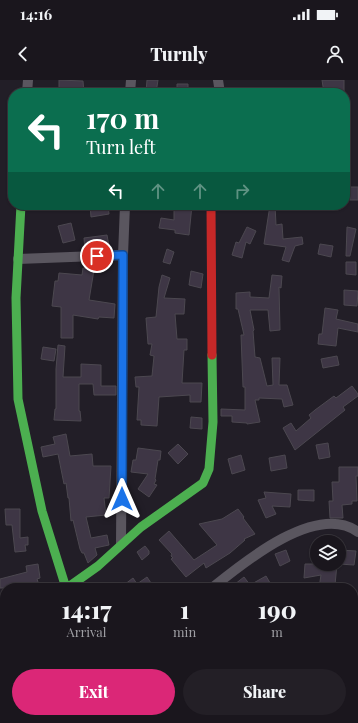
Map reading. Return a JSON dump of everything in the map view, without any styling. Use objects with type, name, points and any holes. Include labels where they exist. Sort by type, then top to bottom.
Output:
[{"type":"street","points":[[21,210],[16,298],[18,399],[42,511],[64,583]]},
{"type":"street","points":[[121,544],[123,255],[125,210]]},
{"type":"street","points":[[73,583],[98,566],[141,527],[203,483],[209,469],[213,422],[211,210]]},
{"type":"street","points":[[18,259],[123,255]]},
{"type":"street","points":[[219,583],[261,552],[297,531],[326,523],[340,524],[358,532]]},
{"type":"building","points":[[59,80],[83,81],[84,88],[59,88]]},
{"type":"building","points":[[147,80],[158,80],[157,88],[146,88]]},
{"type":"building","points":[[322,80],[344,80],[344,88],[323,88]]},
{"type":"building","points":[[177,84],[188,84],[188,88],[177,88]]},
{"type":"building","points":[[350,187],[358,187],[358,200],[350,200]]},
{"type":"building","points":[[90,210],[109,210],[109,214],[91,217]]},
{"type":"building","points":[[174,210],[192,210],[189,235],[175,233],[175,230],[159,228],[161,218],[174,220]]},
{"type":"building","points":[[269,210],[275,210],[276,225],[282,224],[283,239],[302,237],[303,244],[295,246],[289,262],[282,260],[286,247],[264,244]]},
{"type":"building","points":[[71,223],[75,240],[63,243],[58,226]]},
{"type":"building","points":[[247,227],[256,231],[250,244],[246,242],[242,258],[232,255],[236,242],[239,243]]},
{"type":"building","points":[[347,227],[356,229],[350,256],[346,256]]},
{"type":"building","points":[[107,235],[109,246],[85,250],[84,238]]},
{"type":"building","points":[[320,244],[333,246],[331,257],[318,254]]},
{"type":"building","points":[[167,249],[174,252],[170,264],[163,262]]},
{"type":"building","points":[[346,262],[356,262],[356,275],[346,274]]},
{"type":"building","points":[[83,268],[94,270],[89,300],[115,304],[114,318],[99,317],[98,319],[73,315],[73,338],[61,338],[61,307],[52,306],[55,281],[58,281],[59,273],[82,275]]},
{"type":"building","points":[[191,271],[203,274],[201,288],[189,285]]},
{"type":"building","points":[[162,275],[170,278],[164,298],[185,299],[184,314],[175,314],[177,339],[187,339],[187,350],[184,350],[182,383],[202,383],[201,402],[190,402],[190,395],[159,397],[157,426],[141,425],[141,420],[137,420],[139,387],[136,387],[135,377],[152,376],[154,356],[150,355],[152,344],[148,344],[146,318],[156,317],[159,287]]},
{"type":"building","points":[[272,275],[282,276],[281,288],[279,287],[280,330],[270,331],[268,310],[250,310],[254,330],[255,357],[260,358],[267,386],[273,385],[272,358],[280,358],[279,385],[287,385],[293,405],[284,407],[282,399],[259,398],[259,400],[255,400],[260,422],[247,424],[232,422],[232,416],[221,416],[221,409],[245,410],[245,387],[243,387],[241,335],[244,335],[238,309],[236,309],[236,293],[250,292],[250,297],[269,298]]},
{"type":"building","points":[[344,290],[358,291],[357,306],[344,305]]},
{"type":"building","points":[[325,308],[338,310],[336,319],[358,324],[358,332],[338,328],[336,346],[318,344],[319,334],[322,334]]},
{"type":"building","points":[[58,345],[65,346],[63,377],[81,377],[81,364],[101,365],[101,386],[116,386],[116,395],[94,395],[93,384],[79,384],[79,411],[81,421],[54,420],[56,409],[56,369]]},
{"type":"building","points":[[43,347],[56,349],[54,361],[41,359]]},
{"type":"building","points":[[337,356],[339,365],[323,368],[321,359]]},
{"type":"building","points":[[352,386],[358,396],[343,407],[345,410],[295,450],[283,428],[291,423],[296,431],[311,418],[309,415],[315,410],[334,396],[336,398]]},
{"type":"building","points":[[191,417],[202,418],[202,429],[190,428]]},
{"type":"building","points":[[66,434],[70,456],[92,454],[93,466],[111,466],[109,498],[104,498],[106,515],[86,517],[91,538],[107,535],[109,545],[95,548],[97,555],[88,563],[84,553],[82,553],[80,549],[73,520],[71,521],[69,498],[66,483],[64,484],[58,454],[43,457],[41,447],[55,444],[53,437]]},
{"type":"building","points":[[328,443],[330,457],[319,459],[316,445]]},
{"type":"building","points":[[178,444],[188,454],[178,464],[168,453]]},
{"type":"building","points":[[138,448],[161,451],[154,484],[157,485],[149,497],[138,489],[148,474],[131,472],[133,460],[136,460]]},
{"type":"building","points":[[241,455],[245,470],[232,474],[228,459]]},
{"type":"building","points":[[285,455],[287,468],[271,471],[269,458]]},
{"type":"building","points":[[339,467],[358,467],[358,476],[356,476],[357,501],[352,501],[352,504],[342,505],[343,518],[330,518],[329,501],[333,501],[332,482],[339,482]]},
{"type":"building","points":[[298,490],[314,490],[314,501],[298,500]]},
{"type":"building","points":[[264,492],[291,494],[290,507],[272,506],[276,514],[266,518],[258,500],[266,498]]},
{"type":"building","points":[[5,509],[20,509],[20,538],[28,537],[28,545],[25,545],[26,551],[15,552],[12,525],[6,525]]},
{"type":"building","points":[[238,509],[255,534],[244,539],[245,540],[230,553],[206,568],[204,563],[186,577],[171,559],[173,558],[171,556],[172,554],[159,540],[169,531],[194,560],[217,545],[199,524],[222,519]]},
{"type":"building","points":[[145,546],[149,551],[149,554],[142,560],[137,552]]},
{"type":"building","points":[[286,550],[290,561],[280,566],[275,554]]},
{"type":"building","points":[[346,550],[356,551],[354,565],[346,564]]},
{"type":"building","points":[[38,564],[40,578],[37,579],[38,583],[0,583],[0,579],[27,572],[26,566]]},
{"type":"building","points":[[305,564],[310,564],[310,571],[336,571],[335,583],[320,583],[321,575],[304,578]]},
{"type":"building","points":[[266,576],[270,583],[254,583]]},
{"type":"building","points":[[147,577],[151,583],[138,583]]},
{"type":"building","points":[[244,577],[248,583],[236,583]]},
{"type":"building","points":[[133,578],[136,583],[126,583]]},
{"type":"traffic: fast","points":[[21,210],[16,298],[18,399],[42,511],[64,583]]},
{"type":"traffic: fast","points":[[74,583],[98,566],[141,527],[203,483],[209,469],[213,422],[212,355]]},
{"type":"traffic: jam","points":[[211,210],[212,355]]},
{"type":"route","points":[[97,256],[123,255],[122,499]]}]
